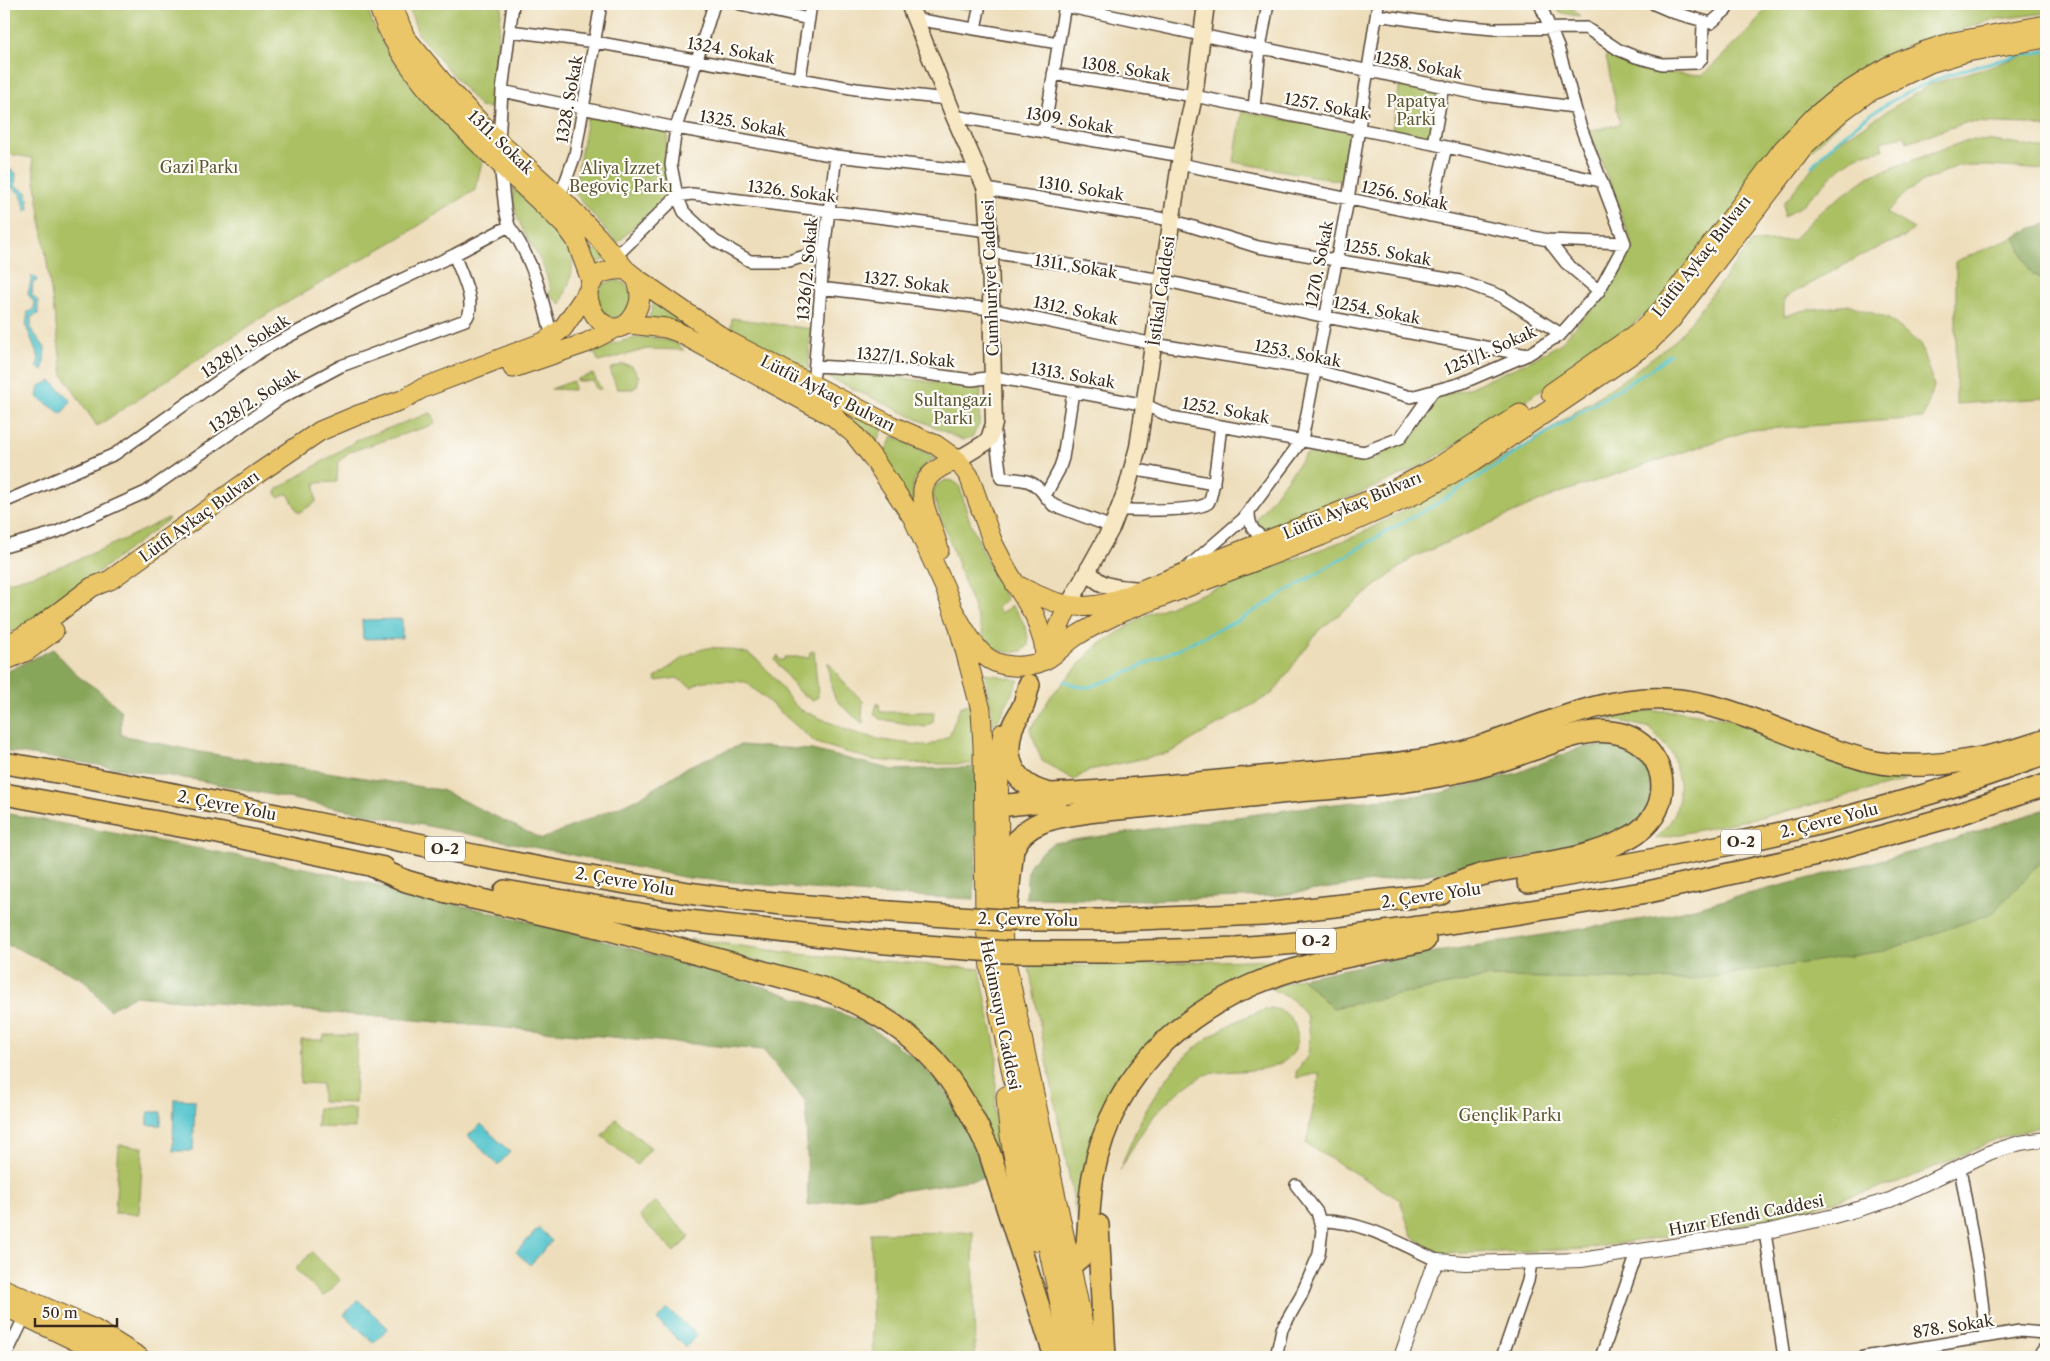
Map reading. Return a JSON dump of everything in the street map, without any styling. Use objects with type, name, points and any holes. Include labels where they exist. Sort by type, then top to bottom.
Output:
[{"type":"highway","points":[[1028,685],[1024,703],[1012,728],[1010,758],[1016,774],[1029,787],[1038,792],[1052,794],[1099,793],[1337,770],[1444,756],[1472,749],[1583,711],[1636,700],[1665,698],[1690,701],[1731,711],[1848,754],[1871,761],[1895,764],[1923,765],[1961,761],[2046,740]]},
{"type":"highway","points":[[1001,928],[1007,903],[1013,849],[1023,834],[1034,826],[1055,818],[1106,810],[1364,786],[1453,773],[1500,761],[1588,732],[1610,732],[1629,736],[1644,746],[1651,754],[1660,774],[1661,797],[1650,821],[1628,839],[1607,848],[1563,860],[1475,876],[1428,896]]},
{"type":"highway","name":"2. Çevre Yolu","points":[[4,763],[130,785],[455,851],[692,893],[815,907],[1002,920],[1114,920],[1263,914],[1428,896],[1606,869],[1754,839],[1927,795],[2046,754]]},
{"type":"highway","name":"2. Çevre Yolu","points":[[4,794],[511,892],[670,919],[886,943],[1007,952],[1112,952],[1236,948],[1321,941],[1518,913],[1648,892],[1761,868],[1950,817],[2046,785]]},
{"type":"highway","points":[[991,809],[1086,797],[1099,793]]},
{"type":"highway","points":[[370,865],[406,881],[424,886],[603,928],[822,988],[872,1011],[906,1033],[937,1062],[973,1115],[988,1148],[1055,1357]]},
{"type":"highway","points":[[1061,1264],[1084,1254],[1087,1244],[1093,1176],[1108,1125],[1125,1091],[1155,1051],[1190,1019],[1210,1005],[1248,986],[1296,969],[1416,942],[1518,913]]},
{"type":"highway","points":[[1099,1155],[1098,1219],[1105,1357]]},
{"type":"main road","name":"1311. Sokak","points":[[378,4],[386,27],[403,57],[448,111],[576,240],[590,288]]},
{"type":"main road","name":"1311. Sokak","points":[[392,4],[405,37],[450,91],[499,142],[560,197],[626,268]]},
{"type":"main road","name":"İstikal Caddesi","points":[[1068,606],[1112,527],[1132,469],[1146,405],[1162,280],[1180,160],[1194,96],[1206,4]]},
{"type":"main road","name":"Cumhuriyet Caddesi","points":[[912,11],[954,116],[986,189],[990,252],[994,424],[986,443],[957,460]]},
{"type":"main road","name":"Lütfü Aykaç Bulvarı","points":[[1045,660],[1076,636],[1106,619],[1380,511],[1435,485],[1474,461],[1647,344],[1670,320],[1743,219],[1798,132],[1814,117],[1858,84],[1888,67],[1922,52],[1953,42],[2046,25]]},
{"type":"main road","name":"Lütfü Aykaç Bulvarı","points":[[626,268],[711,332],[812,386],[892,426],[936,445],[957,460],[969,476],[993,543],[1015,584],[1039,597],[1068,606],[1099,606],[1270,540],[1413,481],[1458,454],[1610,353],[1644,328],[1743,219],[1806,144],[1826,124],[1867,94],[1930,63],[1967,52],[2046,38]]},
{"type":"main road","points":[[626,268],[641,298],[639,307],[622,326],[597,319],[591,311],[590,288],[601,275],[609,271],[626,268]]},
{"type":"main road","name":"Lütfi Aykaç Bulvarı","points":[[4,647],[23,638],[92,587],[110,580],[305,440],[338,422],[402,400],[423,388],[521,352],[552,337],[570,319],[590,288]]},
{"type":"main road","name":"Lütfü Aykaç Bulvarı","points":[[622,326],[650,326],[678,332],[834,417],[845,425],[872,457],[913,518],[953,610]]},
{"type":"main road","name":"Lütfi Aykaç Bulvarı","points":[[402,400],[427,397],[586,343],[622,326]]},
{"type":"main road","points":[[945,588],[943,569],[923,498],[922,486],[926,478],[935,471],[957,460]]},
{"type":"main road","points":[[1088,569],[1094,580],[1108,586],[1140,590]]},
{"type":"main road","points":[[4,661],[34,647],[96,598],[110,580]]},
{"type":"main road","points":[[1015,584],[1039,624],[1044,644],[1045,660]]},
{"type":"main road","points":[[953,610],[983,654],[1002,665],[1010,666],[1034,664],[1045,660],[1068,606]]},
{"type":"main road","name":"Hekimsuyu Caddesi","points":[[953,610],[981,710],[1001,928],[1007,969],[1063,1229],[1061,1264],[1071,1357]]},
{"type":"main road","name":"Hekimsuyu Caddesi","points":[[1045,660],[1028,685],[1003,734],[1000,748],[991,809],[984,890],[987,947],[1046,1240],[1061,1264],[1090,1357]]},
{"type":"main road","points":[[1007,1053],[1007,1114],[1031,1228],[1043,1257],[1061,1264]]},
{"type":"main road","points":[[1031,1228],[1040,1239],[1046,1240],[1055,1238],[1063,1229]]},
{"type":"main road","points":[[4,1288],[94,1329],[139,1357]]},
{"type":"main road","points":[[4,1306],[109,1357]]},
{"type":"street","points":[[499,142],[502,91],[514,4]]},
{"type":"street","name":"1328. Sokak","points":[[560,197],[576,155],[602,4]]},
{"type":"street","points":[[714,4],[676,128],[671,164],[677,196],[684,212],[715,241],[750,261],[789,261],[824,250]]},
{"type":"street","points":[[740,4],[809,18]]},
{"type":"street","points":[[800,79],[811,4]]},
{"type":"street","points":[[975,29],[980,4]]},
{"type":"street","points":[[1254,108],[1260,48],[1268,4]]},
{"type":"street","points":[[1540,4],[1558,47],[1574,107],[1625,243]]},
{"type":"street","points":[[1654,4],[1703,22],[1711,23],[1730,4]]},
{"type":"street","points":[[1044,132],[1065,5]]},
{"type":"street","name":"1258. Sokak","points":[[1065,5],[1368,72],[1482,95],[1574,107]]},
{"type":"street","points":[[1378,9],[1446,25],[1494,29],[1586,28],[1619,50],[1662,64],[1697,63],[1702,58],[1703,22]]},
{"type":"street","name":"1270. Sokak","points":[[1178,575],[1234,528],[1302,440],[1348,200],[1378,9]]},
{"type":"street","points":[[912,11],[975,29],[1058,43]]},
{"type":"street","name":"1324. Sokak","points":[[510,31],[595,42],[856,89],[947,99]]},
{"type":"street","name":"1308. Sokak","points":[[1053,74],[1194,96]]},
{"type":"street","points":[[1433,144],[1443,86]]},
{"type":"street","name":"1325. Sokak","points":[[502,91],[676,128],[836,156],[980,172]]},
{"type":"street","name":"1257. Sokak","points":[[1194,96],[1600,180]]},
{"type":"street","name":"1309. Sokak","points":[[954,116],[1180,160]]},
{"type":"street","points":[[1430,216],[1446,148]]},
{"type":"street","name":"1326/2. Sokak","points":[[812,386],[820,288],[836,156]]},
{"type":"street","name":"1256. Sokak","points":[[1180,160],[1348,200],[1548,240],[1625,243]]},
{"type":"street","points":[[500,165],[509,226],[518,238],[532,265],[552,337]]},
{"type":"street","name":"1310. Sokak","points":[[986,189],[1171,220]]},
{"type":"street","name":"1326. Sokak","points":[[677,196],[692,194],[989,231]]},
{"type":"street","points":[[626,268],[677,196]]},
{"type":"street","name":"1255. Sokak","points":[[1171,220],[1258,247],[1460,281],[1501,296],[1561,334]]},
{"type":"street","name":"1328/1. Sokak","points":[[4,502],[116,454],[261,352],[360,299],[454,255],[509,226]]},
{"type":"street","points":[[1548,240],[1566,263],[1599,291]]},
{"type":"street","name":"1251/1. Sokak","points":[[1302,440],[1364,452],[1400,438],[1433,391],[1462,383],[1527,355],[1561,334],[1599,291],[1625,243]]},
{"type":"street","name":"1311. Sokak","points":[[990,252],[1162,280]]},
{"type":"street","name":"1328/2. Sokak","points":[[4,547],[57,532],[146,492],[282,398],[340,366],[465,320],[469,316],[471,302],[454,255]]},
{"type":"street","name":"1254. Sokak","points":[[1162,280],[1326,317],[1527,355]]},
{"type":"street","name":"1327. Sokak","points":[[820,288],[990,309]]},
{"type":"street","name":"1312. Sokak","points":[[990,309],[1154,344]]},
{"type":"street","name":"1253. Sokak","points":[[1154,344],[1316,370],[1411,396],[1433,391]]},
{"type":"street","name":"1327/1. Sokak","points":[[815,366],[904,371],[972,380],[994,377]]},
{"type":"street","name":"1313. Sokak","points":[[994,377],[1146,405]]},
{"type":"street","points":[[1045,496],[1059,470],[1063,458],[1073,391]]},
{"type":"street","name":"1252. Sokak","points":[[1146,405],[1171,417],[1302,440]]},
{"type":"street","points":[[994,424],[1001,478],[1030,481],[1039,487],[1053,506],[1112,527]]},
{"type":"street","points":[[1119,510],[1190,509],[1208,503],[1214,484],[1221,426]]},
{"type":"street","points":[[1132,469],[1214,484]]},
{"type":"street","points":[[1248,512],[1250,525],[1254,532],[1258,536],[1270,540]]},
{"type":"street","name":"Hızır Efendi Caddesi","points":[[1438,1261],[1465,1264],[1581,1260],[1765,1232],[1834,1216],[1890,1200],[1991,1152],[2046,1139]]},
{"type":"street","points":[[1960,1168],[1979,1275],[1986,1336]]},
{"type":"street","points":[[1276,1357],[1282,1329],[1302,1296],[1319,1254],[1322,1230],[1317,1212],[1296,1185]]},
{"type":"street","points":[[1320,1222],[1335,1221],[1354,1224],[1438,1261],[1431,1272],[1401,1357]]},
{"type":"street","points":[[1765,1232],[1784,1357]]},
{"type":"street","points":[[1601,1357],[1636,1253]]},
{"type":"street","points":[[1502,1357],[1528,1281],[1531,1263]]},
{"type":"street","points":[[5,1357],[25,1316]]},
{"type":"street","name":"878. Sokak","points":[[1864,1357],[1986,1336],[2033,1331],[2043,1333],[2046,1336]]},
{"type":"street","points":[[2038,1357],[2046,1346]]},
{"type":"green space","name":"Gazi Parkı","points":[[4,4],[366,4],[385,47],[399,68],[432,109],[482,162],[475,190],[404,235],[269,313],[97,426],[63,375],[32,158],[4,153]]},
{"type":"green space","points":[[408,4],[502,4],[490,108],[480,107],[418,34]]},
{"type":"green space","points":[[927,4],[969,4],[968,10]]},
{"type":"green space","points":[[1552,4],[1569,4],[1580,17],[1559,12]]},
{"type":"green space","points":[[1769,4],[2046,4],[2046,13],[1991,20],[1918,44],[1651,309],[1616,339],[1526,400],[1423,465],[1377,486],[1268,529],[1261,529],[1257,522],[1258,517],[1305,455],[1312,453],[1352,462],[1373,460],[1408,438],[1438,397],[1466,389],[1526,363],[1560,344],[1604,293],[1631,241],[1590,131],[1620,124],[1606,57],[1607,52],[1612,52],[1652,72],[1703,75],[1753,26]]},
{"type":"green space","points":[[2046,49],[2046,128],[2030,124],[1968,122],[1907,142],[1905,135],[1881,142],[1883,150],[1863,154],[1853,159],[1835,173],[1803,204],[1784,217],[1784,203],[1828,148],[1929,85]]},
{"type":"green space","name":"Papatya Parkı","points":[[1400,84],[1440,92],[1431,137],[1392,129]]},
{"type":"green space","points":[[1242,111],[1350,132],[1341,181],[1234,162]]},
{"type":"green space","name":"Aliya İzzet Begoviç Parkı","points":[[588,113],[669,131],[663,162],[670,193],[617,244],[574,192]]},
{"type":"green space","points":[[1968,140],[1994,141],[2046,149],[2046,170],[1957,166],[1925,181],[1908,191],[1886,213],[1914,229],[1906,236],[1860,256],[1784,298],[1784,316],[1805,310],[1850,305],[1889,319],[1920,344],[1934,386],[1923,418],[1750,430],[1554,495],[1412,558],[1319,630],[1273,693],[1169,753],[1089,770],[1074,780],[1042,761],[1030,730],[1051,696],[1094,648],[1146,615],[1356,536],[1527,445],[1624,379],[1677,339],[1752,242],[1793,240],[1819,212],[1870,176]]},
{"type":"green space","points":[[513,187],[571,249],[572,270],[561,304],[548,294],[551,290],[543,267],[517,217]]},
{"type":"green space","points":[[2046,224],[2046,281],[2030,272],[2015,237],[2032,228]]},
{"type":"green space","points":[[2015,237],[2030,272],[2046,281],[2046,398],[1956,404],[1956,261]]},
{"type":"green space","points":[[598,249],[607,259],[591,265],[589,253]]},
{"type":"green space","points":[[615,280],[623,283],[628,288],[633,302],[621,316],[613,318],[603,315],[596,293],[604,284]]},
{"type":"green space","points":[[653,298],[694,325],[691,331],[647,320],[652,310]]},
{"type":"green space","points":[[732,318],[811,329],[808,373],[730,336]]},
{"type":"green space","points":[[698,330],[883,429],[874,449],[697,334]]},
{"type":"green space","points":[[646,337],[672,342],[681,346],[684,350],[647,349],[599,362],[593,350],[629,339]]},
{"type":"green space","points":[[623,364],[632,366],[639,377],[637,386],[633,389],[617,389],[610,369]]},
{"type":"green space","name":"Sultangazi Parkı","points":[[831,368],[981,389],[979,425],[972,437],[962,440],[830,378]]},
{"type":"green space","points":[[593,374],[601,389],[596,389],[593,381],[577,381],[577,379]]},
{"type":"green space","points":[[573,381],[574,390],[551,389]]},
{"type":"green space","points":[[430,413],[433,415],[435,424],[349,452],[338,463],[337,482],[315,483],[316,502],[299,513],[288,494],[279,498],[276,493],[278,489],[359,439]]},
{"type":"green space","points":[[893,436],[936,458],[929,461],[919,471],[913,490],[915,503],[912,504],[881,459]]},
{"type":"green space","points":[[946,480],[953,481],[959,485],[969,519],[992,572],[1007,600],[996,607],[1000,613],[1012,606],[1024,624],[1028,646],[1022,651],[1002,651],[993,647],[985,639],[933,496],[935,486]]},
{"type":"green space","points":[[168,518],[50,608],[29,623],[4,636],[4,583],[67,564],[108,547]]},
{"type":"green space","points":[[705,648],[723,648],[747,653],[759,661],[799,709],[852,732],[882,740],[928,746],[949,736],[960,707],[968,704],[973,711],[980,764],[925,764],[873,760],[816,743],[746,682],[711,680],[700,682],[692,687],[677,678],[656,681],[655,678],[678,661],[696,651]]},
{"type":"green space","points":[[53,649],[79,677],[97,689],[121,710],[121,735],[200,752],[441,790],[542,839],[639,798],[689,766],[740,745],[812,750],[894,770],[979,767],[974,899],[868,894],[688,878],[197,780],[4,751],[4,673]]},
{"type":"green space","points":[[814,650],[818,697],[813,701],[799,692],[775,660],[778,655],[779,660],[784,660],[785,657],[809,657],[810,652]]},
{"type":"green space","points":[[828,662],[846,685],[863,701],[862,717],[864,722],[862,723],[836,698],[831,684]]},
{"type":"green space","points":[[985,673],[1019,680],[994,728]]},
{"type":"green space","points":[[877,704],[879,704],[880,712],[934,712],[933,722],[925,727],[880,719],[874,714]]},
{"type":"green space","points":[[1634,711],[1677,711],[1730,719],[1867,772],[1905,781],[1775,814],[1656,839],[1667,827],[1675,813],[1679,798],[1679,781],[1672,754],[1650,728],[1605,718]]},
{"type":"green space","points":[[1616,746],[1634,756],[1645,766],[1650,780],[1653,801],[1637,823],[1595,845],[1449,871],[1274,896],[1146,900],[1026,898],[1030,866],[1037,856],[1053,843],[1307,807],[1440,793],[1517,773],[1582,747]]},
{"type":"green space","points":[[2046,809],[2046,856],[1993,913],[1884,951],[1690,980],[1487,977],[1333,1008],[1301,978],[1398,958],[1662,916],[1924,849]]},
{"type":"green space","points":[[4,813],[310,869],[568,931],[747,981],[859,1020],[912,1056],[943,1087],[967,1125],[985,1178],[808,1205],[806,1102],[763,1050],[134,996],[109,1010],[84,980],[14,947],[4,945]]},
{"type":"green space","name":"Gençlik Parkı","points":[[2046,856],[2046,1125],[2006,1136],[1900,1182],[1756,1223],[1584,1249],[1442,1254],[1412,1237],[1400,1200],[1306,1144],[1320,1073],[1297,1078],[1296,1072],[1308,1055],[1310,1035],[1307,1016],[1293,1000],[1270,988],[1301,978],[1333,1008],[1487,977],[1690,980]]},
{"type":"green space","points":[[690,939],[799,954],[980,969],[997,1055],[995,1113],[1010,1187],[937,1051],[905,1019],[856,992],[689,942]]},
{"type":"green space","points":[[1300,958],[1133,1065],[1078,1223],[1028,962],[1085,966]]},
{"type":"green space","points":[[1271,1008],[1284,1012],[1294,1024],[1297,1038],[1294,1051],[1290,1057],[1265,1068],[1215,1073],[1199,1078],[1177,1093],[1157,1112],[1133,1146],[1120,1171],[1144,1115],[1174,1069],[1194,1049],[1216,1033],[1242,1019]]},
{"type":"green space","points":[[324,1035],[357,1035],[355,1103],[322,1102],[322,1084],[300,1083],[301,1040],[323,1040]]},
{"type":"green space","points":[[318,1108],[355,1109],[355,1128],[317,1127]]},
{"type":"green space","points":[[616,1119],[651,1148],[637,1165],[602,1136]]},
{"type":"green space","points":[[119,1145],[143,1147],[139,1214],[115,1213]]},
{"type":"green space","points":[[655,1201],[690,1237],[674,1252],[639,1216]]},
{"type":"green space","points":[[973,1232],[975,1357],[873,1357],[871,1233]]},
{"type":"green space","points":[[312,1252],[340,1280],[324,1297],[295,1269]]},
{"type":"water","points":[[9,169],[16,173],[15,186],[27,192],[29,209],[26,211],[21,194],[11,187]]},
{"type":"water","points":[[32,276],[36,277],[37,281],[33,282],[32,295],[38,301],[38,314],[31,317],[31,329],[45,348],[43,371],[37,367],[39,358],[26,326],[28,312],[34,309],[34,302],[28,294]]},
{"type":"water","points":[[52,381],[71,401],[62,414],[37,397],[39,386]]},
{"type":"water","points":[[402,619],[402,638],[363,639],[362,620]]},
{"type":"water","points":[[174,1099],[195,1100],[193,1151],[173,1151]]},
{"type":"water","points":[[148,1112],[161,1112],[161,1125],[148,1125]]},
{"type":"water","points":[[481,1124],[510,1152],[498,1165],[468,1136]]},
{"type":"water","points":[[539,1228],[552,1241],[530,1265],[516,1252]]},
{"type":"water","points":[[358,1300],[388,1328],[374,1343],[344,1315]]},
{"type":"water","points":[[668,1309],[697,1335],[686,1347],[657,1320]]},
{"type":"waterway","points":[[1812,166],[1837,141],[1863,120],[1890,102],[1918,87],[1979,65],[2046,51]]},
{"type":"waterway","points":[[1064,681],[1081,687],[1089,687],[1115,678],[1241,619],[1384,533],[1438,503],[1537,439],[1656,366],[1670,354]]}]
